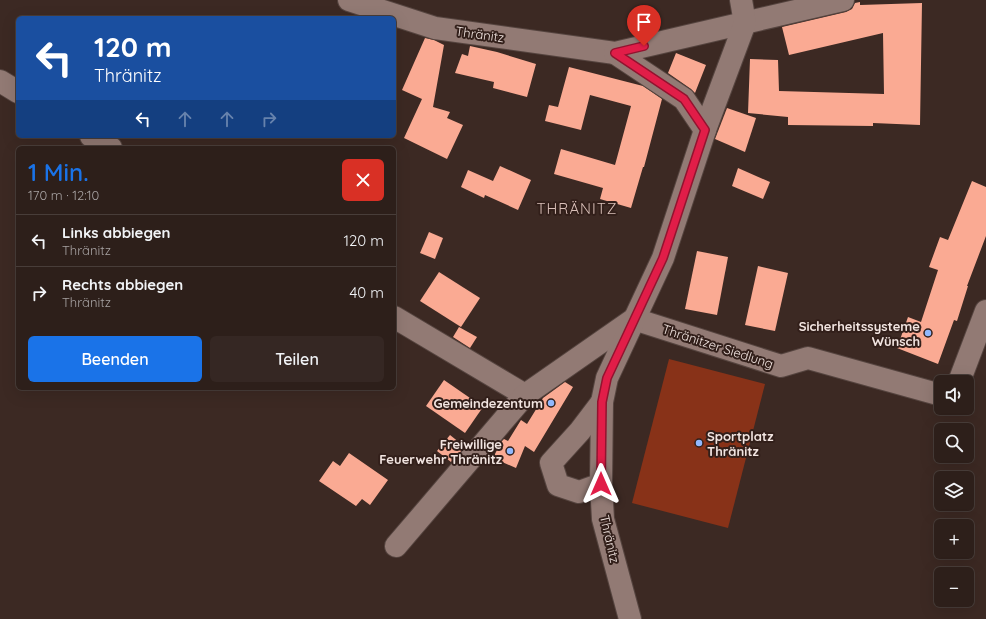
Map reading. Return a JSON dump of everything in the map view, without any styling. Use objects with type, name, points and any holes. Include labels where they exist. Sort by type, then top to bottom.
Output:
[{"type":"street","name":"Thränitz","points":[[349,0],[435,28],[615,53],[843,0]]},
{"type":"street","points":[[741,0],[745,22]]},
{"type":"street","name":"Thränitz","points":[[630,619],[603,519],[601,484],[602,402],[607,378],[663,258],[705,130],[745,22]]},
{"type":"street","name":"Thränitz","points":[[615,53],[684,99],[705,130]]},
{"type":"street","points":[[0,81],[16,91]]},
{"type":"street","points":[[94,138],[108,146]]},
{"type":"street","points":[[962,375],[986,311]]},
{"type":"street","points":[[396,318],[525,395]]},
{"type":"street","name":"Thränitz","points":[[396,546],[525,395],[634,319]]},
{"type":"street","name":"Thränitzer Siedlung","points":[[634,319],[781,366],[808,358],[934,393]]},
{"type":"street","points":[[601,484],[579,492],[558,485],[551,463],[580,431],[602,402]]},
{"type":"shaded area","name":"Sportplatz Thränitz","points":[[669,359],[765,384],[728,528],[632,503]]},
{"type":"building","points":[[860,2],[860,5],[922,3],[920,125],[873,123],[873,126],[788,125],[788,117],[748,113],[750,59],[778,60],[779,91],[884,94],[883,33],[789,55],[782,27],[846,12],[852,9],[855,3]]},
{"type":"building","points":[[425,38],[434,40],[444,45],[433,107],[450,112],[447,118],[463,125],[447,159],[404,138],[422,99],[402,90]]},
{"type":"building","points":[[470,46],[497,52],[536,64],[527,97],[493,88],[494,82],[455,73],[462,54],[468,56]]},
{"type":"building","points":[[676,53],[706,65],[695,93],[668,73]]},
{"type":"building","name":"Thränitz","points":[[569,67],[643,86],[662,99],[644,167],[631,208],[600,199],[603,188],[554,174],[561,149],[615,165],[631,106],[590,95],[581,130],[545,121],[549,105],[558,107]]},
{"type":"building","points":[[727,108],[756,118],[745,152],[715,139]]},
{"type":"building","points":[[500,166],[531,180],[518,210],[485,195],[484,198],[461,187],[468,170],[493,181]]},
{"type":"building","points":[[738,168],[770,182],[763,199],[732,186]]},
{"type":"building","points":[[972,181],[986,187],[986,236],[967,286],[957,321],[954,320],[938,364],[897,348],[908,317],[921,322],[938,270],[929,267],[940,237],[948,240]]},
{"type":"building","points":[[429,232],[443,238],[435,259],[420,253]]},
{"type":"building","points":[[697,251],[728,257],[717,315],[685,309]]},
{"type":"building","points":[[758,266],[788,273],[775,331],[745,325]]},
{"type":"building","points":[[439,272],[480,298],[461,327],[420,301]]},
{"type":"building","points":[[459,327],[477,337],[470,348],[453,337]]},
{"type":"building","points":[[444,380],[483,407],[465,433],[426,406]]},
{"type":"building","name":"Gemeindezentum","points":[[565,382],[573,387],[534,452],[525,446],[516,468],[493,458],[501,442],[504,439],[508,441],[521,420],[527,424],[543,398]]},
{"type":"building","points":[[450,435],[465,447],[451,462],[437,451]]},
{"type":"building","points":[[349,453],[388,480],[370,505],[362,499],[356,506],[319,481],[333,461],[340,466]]},
{"type":"place","name":"Sicherheitssysteme Wünsch","points":[[928,333]]},
{"type":"place","name":"Gemeindezentum","points":[[551,403]]},
{"type":"place","name":"Sportplatz Thränitz","points":[[699,443]]},
{"type":"place","name":"Freiwillige Feuerwehr Thränitz","points":[[510,451]]},
{"type":"district","name":"THRÄNITZ","points":[[577,209]]},
{"type":"route","points":[[601,484],[602,402],[607,378],[663,258],[705,130],[684,99],[615,53],[644,46]]}]
